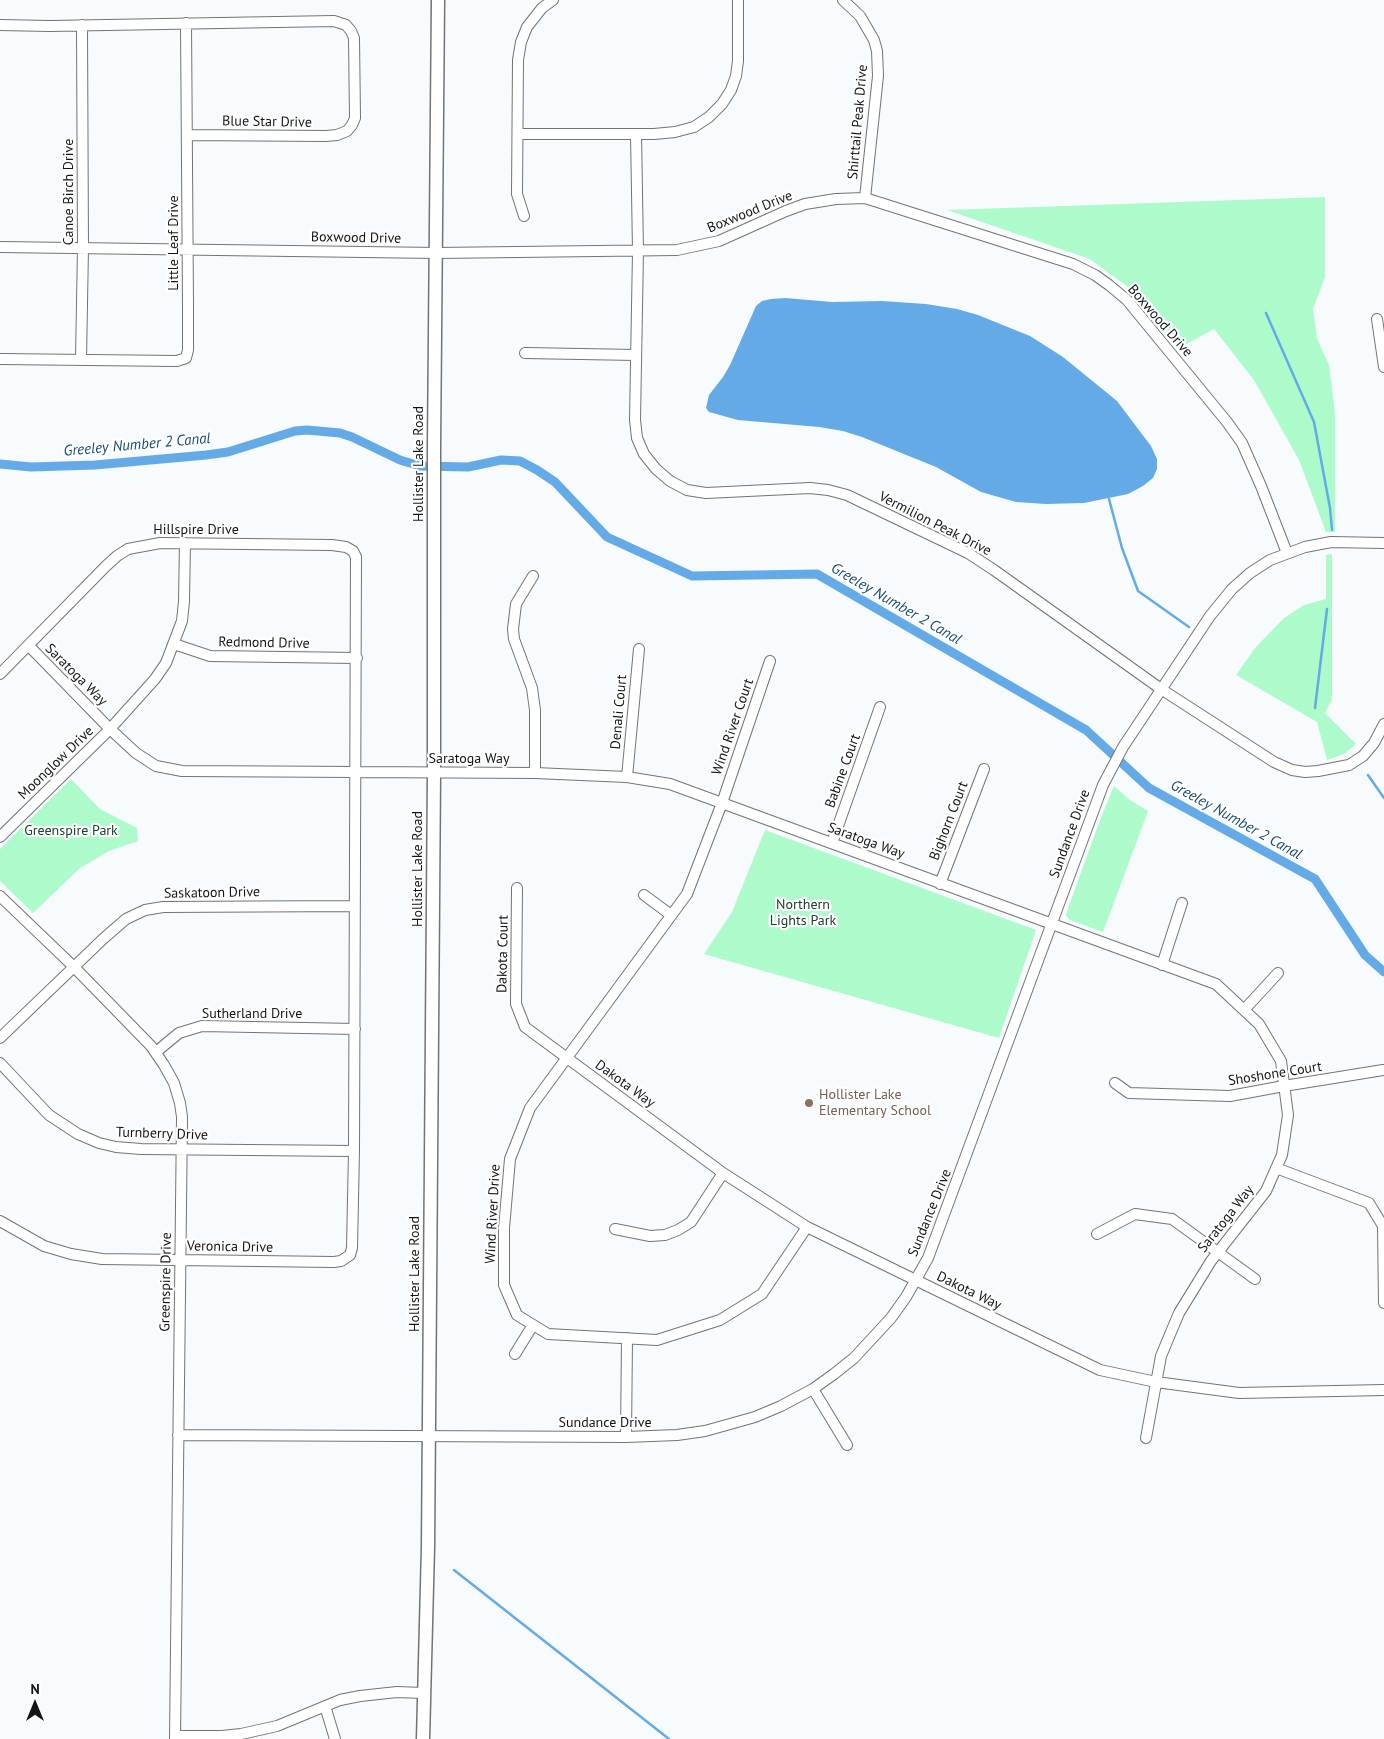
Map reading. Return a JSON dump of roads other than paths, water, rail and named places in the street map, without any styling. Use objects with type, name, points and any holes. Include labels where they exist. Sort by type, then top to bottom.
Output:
[{"type":"street","name":"Hollister Lake Road","points":[[423,1739],[429,1436],[438,0]]},
{"type":"street","points":[[524,216],[517,194],[518,60],[520,42],[533,18],[553,0]]},
{"type":"street","points":[[518,134],[636,134],[675,132],[694,127],[708,118],[722,104],[731,90],[736,76],[738,61],[738,0]]},
{"type":"street","name":"Shirttail Peak Drive","points":[[843,0],[860,16],[874,40],[877,52],[878,76],[865,198]]},
{"type":"street","name":"Blue Star Drive","points":[[186,23],[334,21],[346,25],[351,30],[354,38],[355,118],[347,131],[337,135],[187,134]]},
{"type":"street","points":[[0,25],[186,23]]},
{"type":"street","name":"Little Leaf Drive","points":[[81,359],[177,362],[186,358],[188,350],[188,249],[186,23]]},
{"type":"street","name":"Canoe Birch Drive","points":[[81,359],[83,248],[82,25]]},
{"type":"street","points":[[636,134],[638,251]]},
{"type":"street","name":"Boxwood Drive","points":[[0,247],[436,253],[677,250],[719,241],[805,204],[821,200],[865,198],[1073,264],[1095,275],[1127,300],[1242,443],[1287,553]]},
{"type":"street","name":"Vermilion Peak Drive","points":[[638,251],[637,438],[644,454],[656,470],[670,480],[687,490],[706,493],[810,488],[847,495],[968,553],[1161,689],[1274,762],[1292,770],[1305,772],[1332,770],[1349,765],[1363,756],[1374,743],[1384,724]]},
{"type":"street","points":[[1377,319],[1384,367]]},
{"type":"street","points":[[525,353],[636,355]]},
{"type":"street","points":[[0,359],[81,359]]},
{"type":"street","name":"Sundance Drive","points":[[178,1435],[626,1437],[677,1435],[731,1425],[781,1406],[813,1389],[854,1358],[872,1340],[890,1318],[916,1280],[928,1258],[1108,775],[1123,747],[1210,616],[1232,589],[1250,573],[1270,560],[1305,547],[1331,542],[1384,543]]},
{"type":"street","name":"Hillspire Drive","points":[[0,674],[117,556],[128,549],[160,543],[332,545],[353,550],[357,562],[357,658]]},
{"type":"street","name":"Moonglow Drive","points":[[0,837],[110,728],[155,679],[166,663],[182,621],[185,544]]},
{"type":"street","points":[[533,576],[516,604],[513,629],[514,639],[532,688],[535,710],[535,773]]},
{"type":"street","name":"Redmond Drive","points":[[174,644],[210,656],[357,658]]},
{"type":"street","name":"Saratoga Way","points":[[28,646],[136,753],[150,762],[169,769],[182,771],[535,773],[627,777],[670,784],[1216,984],[1259,1024],[1281,1061],[1288,1115],[1282,1155],[1266,1191],[1218,1251],[1179,1313],[1161,1356],[1146,1438]]},
{"type":"street","name":"Denali Court","points":[[627,777],[639,649]]},
{"type":"street","points":[[354,1151],[357,658]]},
{"type":"street","name":"Wind River Court","points":[[722,803],[770,660]]},
{"type":"street","name":"Babine Court","points":[[832,843],[880,707]]},
{"type":"street","name":"Bighorn Court","points":[[940,884],[984,768]]},
{"type":"street","name":"Wind River Drive","points":[[722,803],[686,894],[530,1108],[510,1159],[504,1228],[504,1285],[518,1315],[548,1334],[657,1340],[720,1320],[762,1294],[806,1227]]},
{"type":"street","name":"Dakota Court","points":[[517,888],[516,1004],[524,1027],[566,1059]]},
{"type":"street","points":[[644,895],[671,914]]},
{"type":"street","name":"Greenspire Drive","points":[[0,896],[142,1035],[156,1052],[174,1083],[180,1104],[182,1117],[175,1737]]},
{"type":"street","points":[[1162,965],[1182,903]]},
{"type":"street","name":"Saskatoon Drive","points":[[0,1038],[73,966],[126,919],[145,910],[163,907],[354,906]]},
{"type":"street","points":[[1244,1010],[1278,973]]},
{"type":"street","name":"Sutherland Drive","points":[[156,1052],[179,1033],[202,1026],[354,1029]]},
{"type":"street","name":"Dakota Way","points":[[566,1059],[723,1173],[806,1227],[1100,1370],[1156,1382],[1239,1393],[1384,1390]]},
{"type":"street","name":"Turnberry Drive","points":[[0,1063],[49,1115],[78,1134],[99,1143],[116,1147],[142,1149],[354,1151]]},
{"type":"street","name":"Shoshone Court","points":[[1115,1082],[1129,1093],[1230,1096],[1383,1070]]},
{"type":"street","name":"Veronica Drive","points":[[0,1221],[44,1246],[71,1254],[102,1259],[334,1262],[350,1255],[352,1248],[354,1151]]},
{"type":"street","points":[[1276,1168],[1370,1203],[1383,1226],[1384,1303]]},
{"type":"street","points":[[615,1229],[650,1236],[665,1235],[678,1230],[692,1222],[723,1173]]},
{"type":"street","points":[[1097,1234],[1135,1214],[1172,1219],[1255,1279]]},
{"type":"street","points":[[515,1354],[533,1325]]},
{"type":"street","points":[[626,1338],[626,1437]]},
{"type":"street","points":[[813,1389],[847,1445]]},
{"type":"street","points":[[175,1737],[241,1734],[276,1726],[324,1706],[347,1699],[382,1693],[424,1693]]},
{"type":"street","points":[[324,1706],[335,1739]]},
{"type":"water","points":[[785,298],[832,302],[882,301],[926,304],[957,309],[978,315],[1030,336],[1063,357],[1117,401],[1151,446],[1157,459],[1157,469],[1153,478],[1128,494],[1084,503],[1046,504],[1016,502],[981,492],[936,467],[843,431],[738,420],[709,412],[706,408],[709,395],[730,365],[756,306],[762,301]]},
{"type":"waterway","points":[[1266,313],[1314,422],[1330,508],[1332,530]]},
{"type":"waterway","name":"Greeley Number 2 Canal","points":[[0,464],[31,467],[95,465],[206,455],[228,452],[295,431],[307,430],[340,433],[400,460],[420,466],[468,467],[501,460],[520,461],[555,482],[607,537],[692,576],[817,574],[1086,730],[1149,788],[1315,879],[1365,955],[1384,972]]},
{"type":"waterway","points":[[1109,499],[1122,548],[1138,591],[1189,627]]},
{"type":"waterway","points":[[1315,708],[1327,609]]},
{"type":"waterway","points":[[1368,775],[1384,798]]},
{"type":"waterway","points":[[454,1570],[669,1739]]},
{"type":"place","name":"Hollister Lake Elementary School","points":[[809,1103]]},
{"type":"park label","name":"Greenspire Park","points":[[71,831]]},
{"type":"park label","name":"Northern Lights Park","points":[[803,914]]}]
